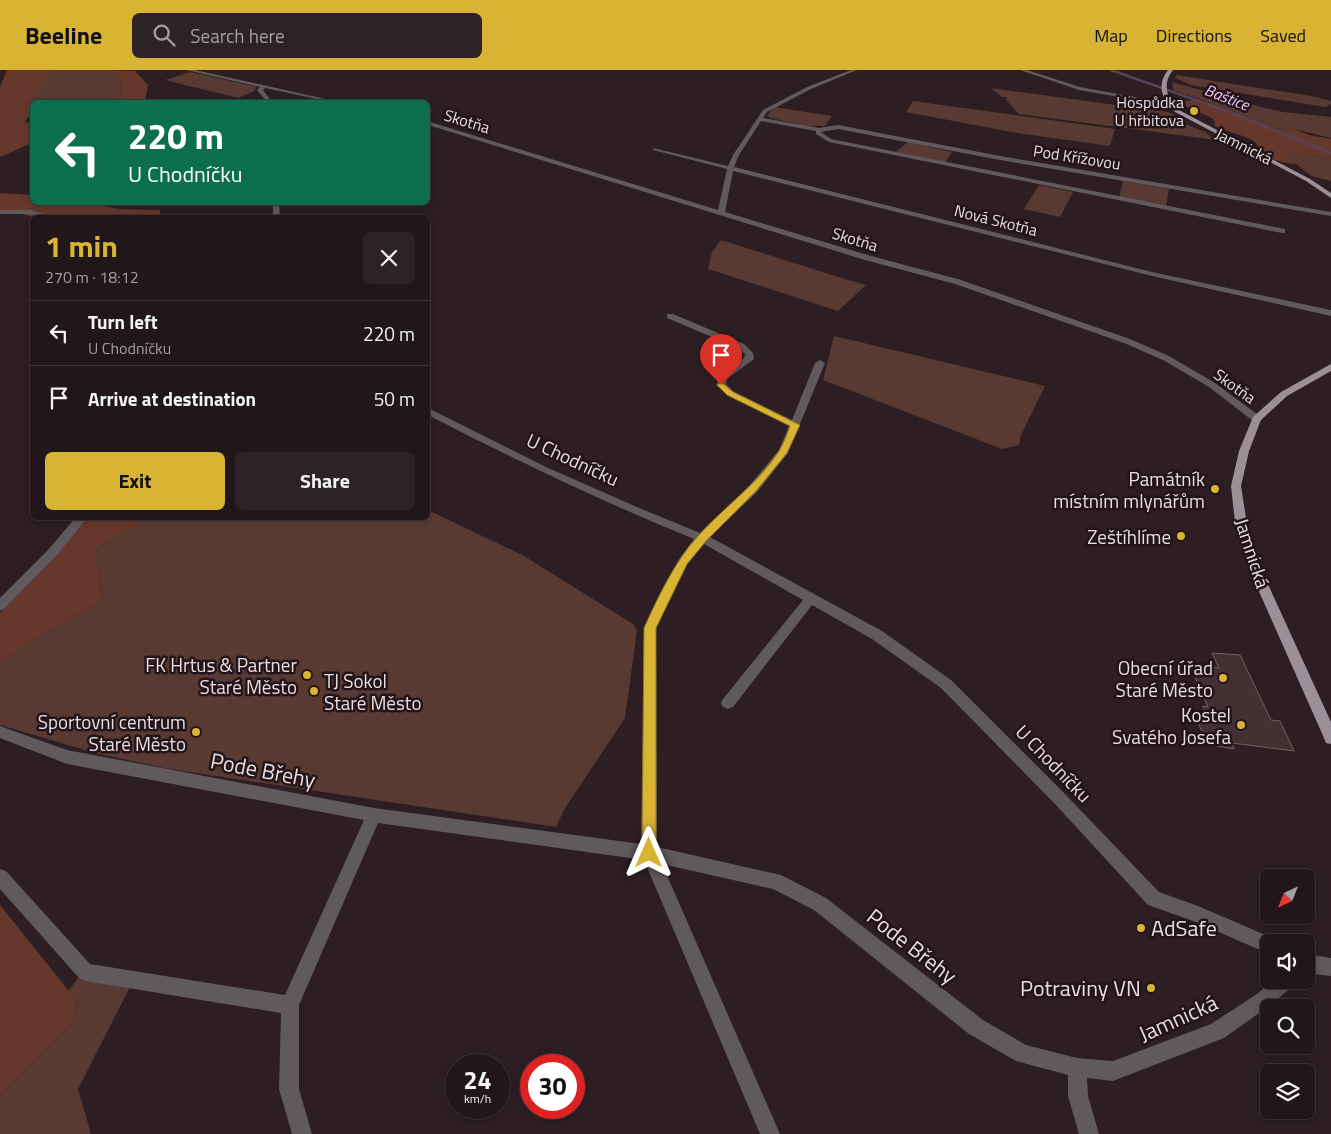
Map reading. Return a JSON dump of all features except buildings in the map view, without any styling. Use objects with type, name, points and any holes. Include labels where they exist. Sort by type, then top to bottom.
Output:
[{"type":"main road","name":"Jamnická","points":[[1171,70],[1166,74],[1164,89],[1170,104],[1183,115],[1279,164],[1308,180],[1331,196]]},
{"type":"main road","name":"Jamnická","points":[[1331,367],[1284,394],[1256,419],[1244,451],[1236,486],[1242,531],[1255,569],[1331,738]]},
{"type":"street","points":[[188,70],[326,100]]},
{"type":"street","points":[[721,212],[731,167],[736,155],[765,111],[809,88],[855,70]]},
{"type":"street","points":[[1022,70],[1079,88],[1170,104]]},
{"type":"street","points":[[263,87],[260,90],[268,100]]},
{"type":"street","name":"Pod Křížovou","points":[[760,120],[819,130],[838,127],[1000,158],[1331,214]]},
{"type":"street","name":"Skotňa","points":[[430,124],[868,258],[958,282],[1127,342],[1166,358],[1212,384],[1256,419]]},
{"type":"street","name":"Pod Křížovou","points":[[819,130],[818,133],[821,137],[829,140],[1282,231]]},
{"type":"street","name":"Nová Skotňa","points":[[654,149],[1152,274],[1331,313]]},
{"type":"street","points":[[0,212],[31,212],[43,215]]},
{"type":"street","points":[[670,316],[741,346],[749,353],[749,359],[723,378],[721,385],[730,393],[795,425]]},
{"type":"street","points":[[770,1134],[649,853],[650,628],[683,562],[702,538],[753,488],[784,451],[820,362]]},
{"type":"street","name":"U Chodníčku","points":[[430,413],[542,469],[633,510],[702,538],[877,635],[946,684],[1060,799],[1154,899],[1198,914],[1260,941]]},
{"type":"street","points":[[0,606],[53,552],[79,520]]},
{"type":"street","points":[[728,703],[811,598]]},
{"type":"street","name":"Pode Břehy","points":[[0,732],[68,756],[374,815],[649,853],[775,881],[820,904],[976,1027],[1023,1054],[1077,1068]]},
{"type":"street","points":[[302,1134],[289,1089],[290,1004],[374,815]]},
{"type":"street","points":[[0,877],[86,972],[290,1004]]},
{"type":"street","points":[[1315,964],[1331,967]]},
{"type":"street","name":"Jamnická","points":[[1077,1068],[1113,1071],[1217,1031],[1276,989]]},
{"type":"street","points":[[1077,1068],[1078,1096],[1089,1134]]},
{"type":"shaded area","points":[[7,70],[54,70],[32,100],[30,100],[30,113],[25,122],[30,123],[30,144],[0,157],[0,87]]},
{"type":"shaded area","points":[[54,70],[108,70],[122,79],[121,100],[31,100],[41,84]]},
{"type":"shaded area","points":[[108,70],[135,71],[148,85],[145,100],[121,100],[122,79]]},
{"type":"shaded area","points":[[190,72],[257,87],[254,91],[238,98],[165,80]]},
{"type":"shaded area","points":[[1176,75],[1311,96],[1331,101],[1331,104],[1325,107],[1191,85],[1175,78]]},
{"type":"shaded area","points":[[1172,82],[1283,112],[1331,117],[1331,138],[1294,129],[1278,130],[1223,107],[1173,90]]},
{"type":"shaded area","points":[[991,88],[1168,112],[1174,115],[1169,117],[1205,132],[1216,140],[1019,114],[1006,100],[1007,97],[1002,97]]},
{"type":"shaded area","points":[[1197,99],[1223,107],[1278,130],[1294,129],[1309,135],[1331,139],[1331,158],[1295,153],[1287,157],[1296,164],[1274,160],[1263,153],[1253,141],[1214,125],[1215,122],[1212,118],[1183,105],[1182,102]]},
{"type":"shaded area","points":[[913,101],[1115,129],[1110,146],[1017,133],[906,112]]},
{"type":"shaded area","points":[[774,107],[832,116],[825,126],[807,126],[767,116]]},
{"type":"shaded area","points":[[908,142],[952,152],[946,162],[896,152]]},
{"type":"shaded area","points":[[1295,153],[1331,158],[1331,181],[1311,176],[1287,157]]},
{"type":"shaded area","points":[[1123,181],[1169,189],[1166,207],[1119,198]]},
{"type":"shaded area","points":[[1039,185],[1073,192],[1060,217],[1024,209]]},
{"type":"shaded area","points":[[0,193],[30,195],[30,205],[98,205],[121,209],[160,210],[161,215],[30,216],[19,213],[0,213]]},
{"type":"shaded area","points":[[721,240],[866,285],[838,311],[708,269],[712,252]]},
{"type":"shaded area","points":[[834,336],[1045,386],[1021,435],[1019,445],[1002,449],[823,380]]},
{"type":"shaded area","name":"TJ Sokol Staré Město","points":[[430,511],[524,556],[633,624],[637,630],[625,718],[565,808],[556,827],[169,769],[95,753],[0,725],[0,663],[46,632],[102,601],[96,548],[145,520],[430,520]]},
{"type":"shaded area","points":[[83,520],[145,520],[96,548],[102,601],[46,632],[0,663],[0,613],[55,556]]},
{"type":"shaded area","points":[[0,905],[77,1001],[74,1022],[0,1096]]},
{"type":"shaded area","points":[[79,977],[130,987],[78,1089],[91,1134],[0,1134],[0,1096],[74,1022],[77,1001],[68,991]]},
{"type":"waterway","name":"Baštice","points":[[1111,70],[1230,112],[1331,153]]},
{"type":"place","name":"Hospůdka U hřbitova","points":[[1194,111]]},
{"type":"place","name":"Památník místním mlynářům","points":[[1215,489]]},
{"type":"place","name":"Zeštíhlíme","points":[[1181,536]]},
{"type":"place","name":"FK Hrtus & Partner Staré Město","points":[[307,675]]},
{"type":"place","name":"Obecní úřad Staré Město","points":[[1223,678]]},
{"type":"place","name":"TJ Sokol Staré Město","points":[[314,691]]},
{"type":"place","name":"Kostel Svatého Josefa","points":[[1241,725]]},
{"type":"place","name":"Sportovní centrum Staré Město","points":[[196,732]]},
{"type":"place","name":"AdSafe","points":[[1141,928]]},
{"type":"place","name":"Potraviny VN","points":[[1151,988]]},
{"type":"route","points":[[649,853],[650,628],[683,562],[702,538],[753,488],[784,451],[795,425],[730,393],[721,385]]}]
